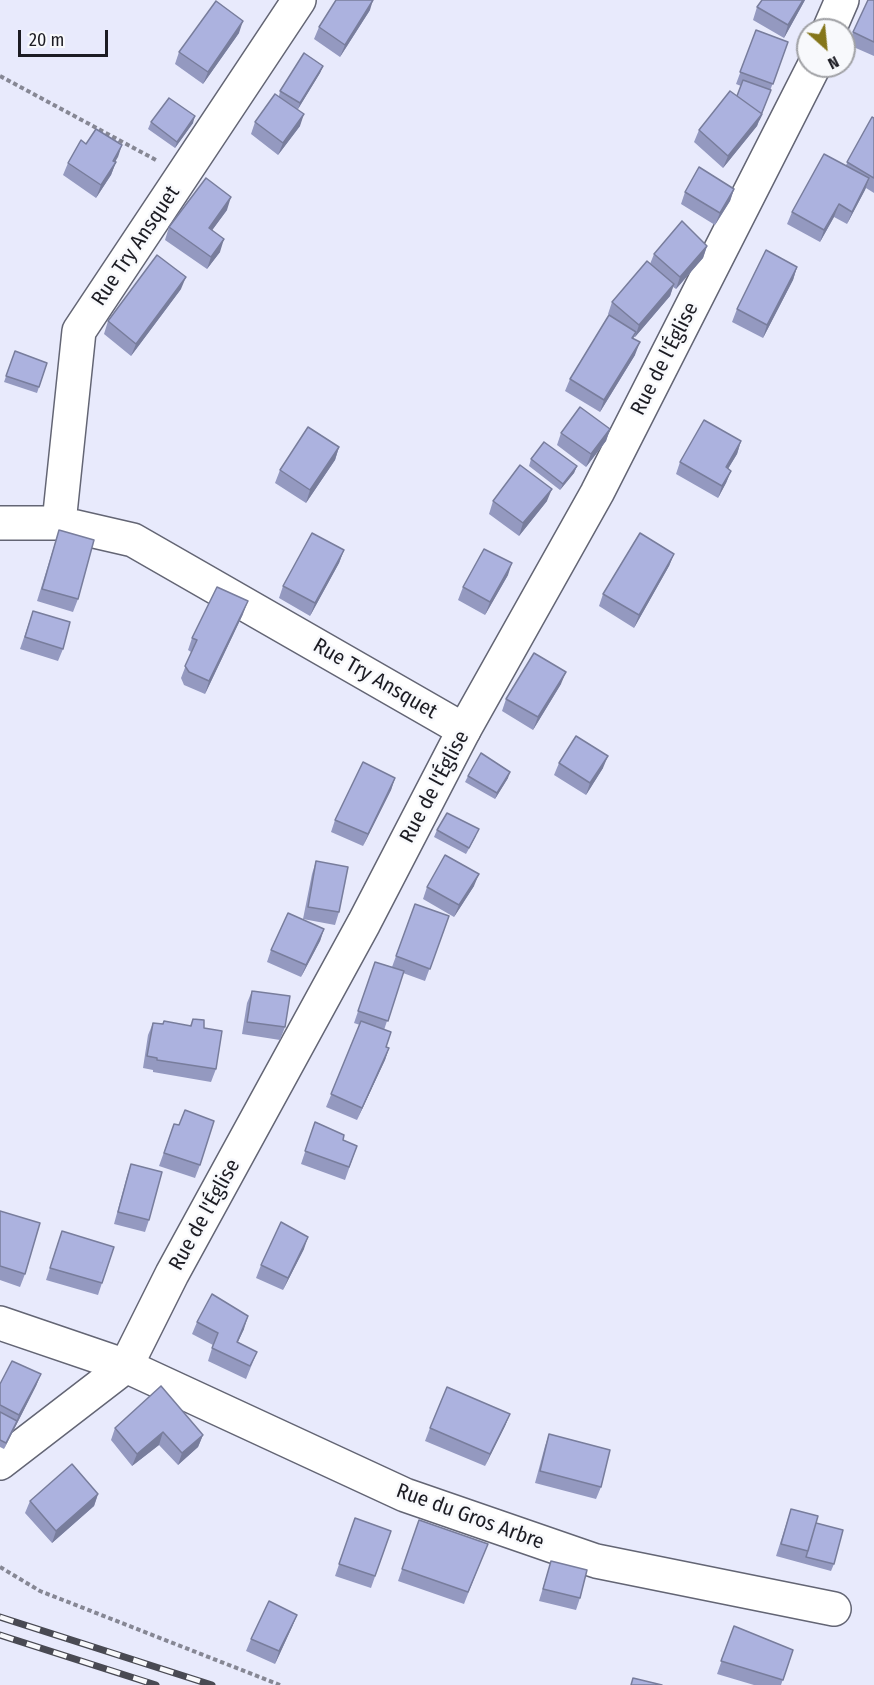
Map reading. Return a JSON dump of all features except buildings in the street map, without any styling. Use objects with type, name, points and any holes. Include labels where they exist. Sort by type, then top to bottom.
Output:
[{"type":"street","name":"Rue Try Ansquet","points":[[59,523],[79,331],[299,0]]},
{"type":"street","points":[[834,18],[842,0]]},
{"type":"street","name":"Rue de l'Église","points":[[0,1463],[126,1366],[172,1274],[364,923],[464,730],[597,494],[808,78]]},
{"type":"street","name":"Rue Try Ansquet","points":[[0,523],[59,523],[133,540],[464,730]]},
{"type":"street","name":"Rue du Gros Arbre","points":[[0,1323],[126,1366],[405,1495],[551,1546],[596,1561],[834,1609]]},
{"type":"path","points":[[0,76],[184,174]]},
{"type":"path","points":[[0,1567],[40,1591],[280,1685]]},
{"type":"railway","points":[[0,1617],[212,1685]]},
{"type":"railway","points":[[0,1635],[156,1685]]}]
